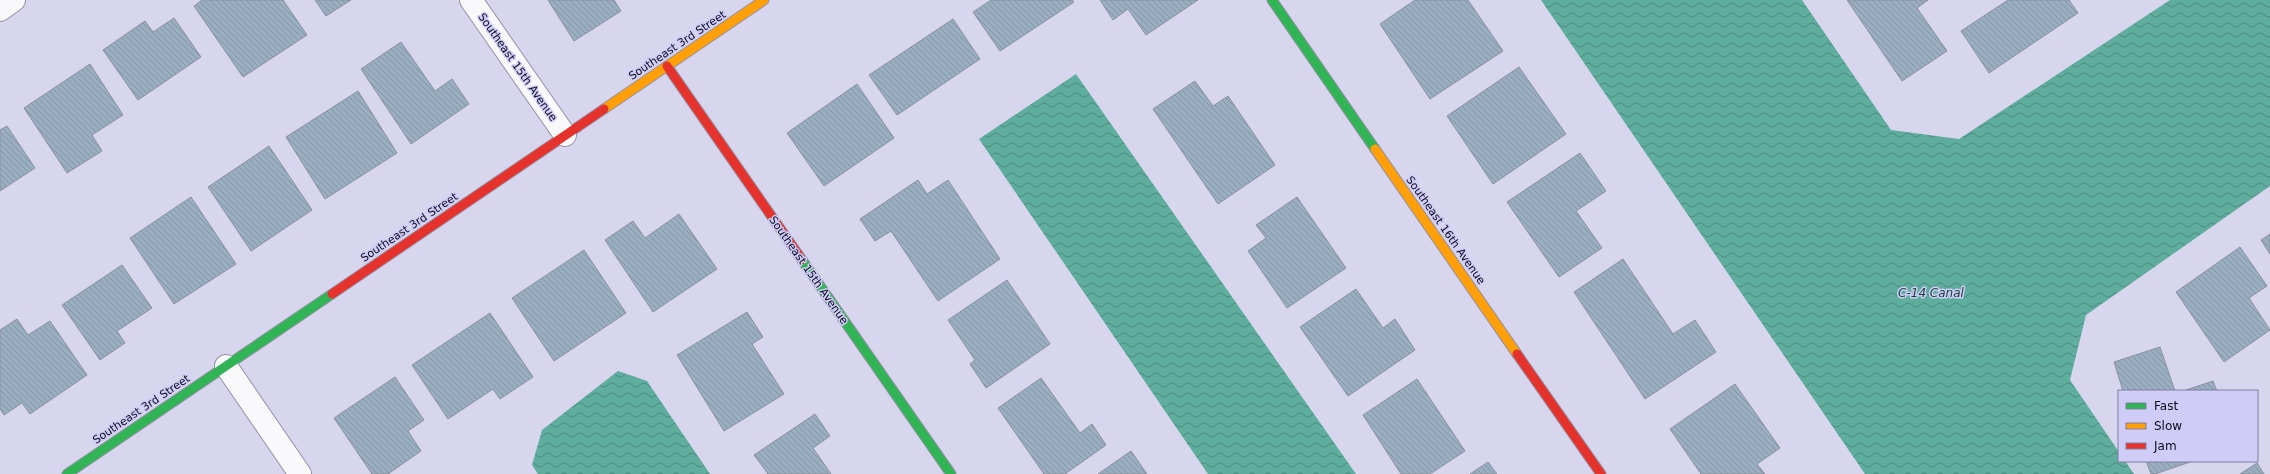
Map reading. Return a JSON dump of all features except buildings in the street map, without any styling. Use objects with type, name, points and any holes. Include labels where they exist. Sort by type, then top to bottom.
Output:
[{"type":"street","points":[[0,10],[14,0]]},
{"type":"street","name":"Southeast 15th Avenue","points":[[471,0],[565,135]]},
{"type":"street","name":"Southeast 3rd Street","points":[[67,474],[764,0]]},
{"type":"street","name":"Southeast 16th Avenue","points":[[1272,0],[1601,474]]},
{"type":"street","name":"Southeast 15th Avenue","points":[[667,66],[951,474]]},
{"type":"street","points":[[226,366],[300,474]]},
{"type":"water","name":"C-14 Canal","points":[[1541,0],[1802,0],[1891,130],[1959,139],[2170,0],[2270,0],[2270,186],[2086,315],[2070,380],[2118,451],[2118,462],[2126,462],[2134,474],[1865,474]]},
{"type":"water","points":[[1076,74],[1356,474],[1208,474],[979,139]]},
{"type":"water","points":[[618,371],[647,381],[710,474],[538,474],[532,465],[542,430]]},
{"type":"traffic: fast","points":[[1272,0],[1375,149]]},
{"type":"traffic: fast","points":[[802,260],[951,474]]},
{"type":"traffic: fast","points":[[67,474],[332,294]]},
{"type":"traffic: slow","points":[[604,109],[764,0]]},
{"type":"traffic: slow","points":[[1375,149],[1517,354]]},
{"type":"traffic: jam","points":[[667,66],[802,260]]},
{"type":"traffic: jam","points":[[332,294],[604,109]]},
{"type":"traffic: jam","points":[[1517,354],[1601,474]]}]
